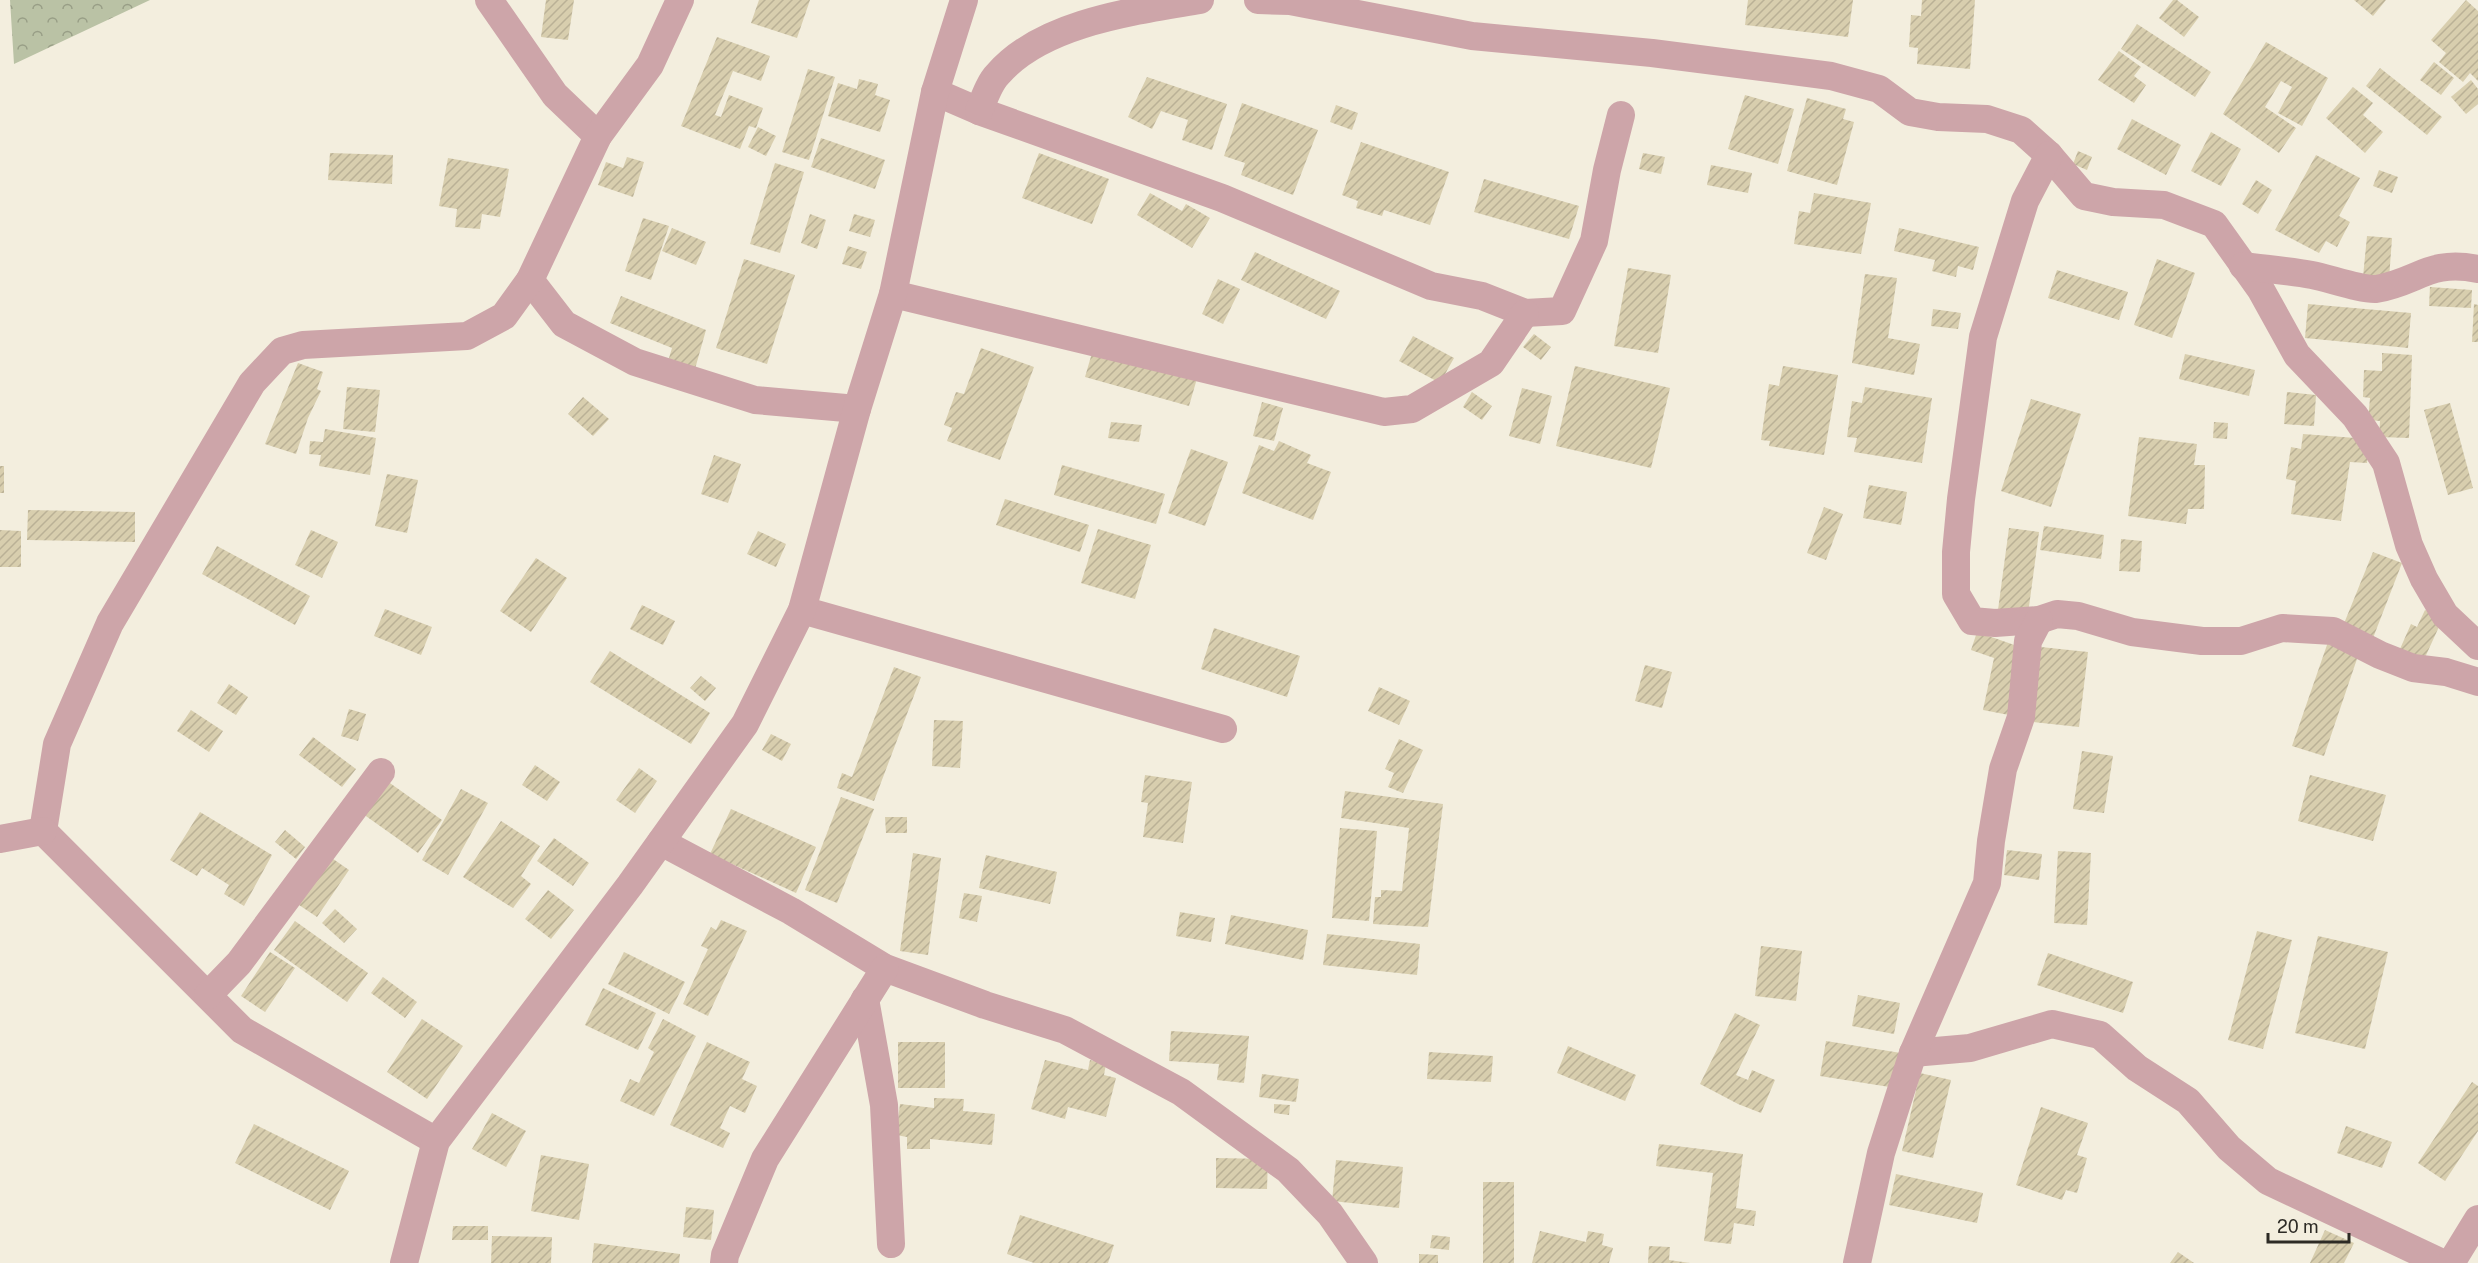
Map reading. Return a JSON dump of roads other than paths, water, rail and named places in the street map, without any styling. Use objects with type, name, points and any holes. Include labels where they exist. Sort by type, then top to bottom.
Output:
[{"type":"street","points":[[489,0],[555,96],[598,136]]},
{"type":"street","points":[[43,831],[57,744],[110,623],[252,384],[282,351],[303,345],[467,336],[504,316],[530,280],[598,136],[650,65],[680,0]]},
{"type":"street","points":[[404,1263],[436,1141],[661,842],[746,724],[802,610],[857,409],[893,294],[935,92],[964,0]]},
{"type":"street","points":[[979,111],[997,75],[1024,51],[1063,32],[1126,13],[1200,0]]},
{"type":"street","points":[[1258,0],[1290,1],[1472,36],[1652,53],[1830,76],[1878,89],[1910,112],[1938,117],[1987,119],[2021,130],[2049,155],[2084,196],[2113,202],[2164,205],[2214,224],[2261,290],[2297,355],[2355,416],[2386,464],[2409,545],[2424,579],[2445,615],[2478,646]]},
{"type":"street","points":[[935,92],[979,111],[1222,198],[1431,286],[1482,296],[1525,313],[1562,311],[1594,241],[1607,170],[1621,115]]},
{"type":"street","points":[[2049,155],[2025,201],[1983,337],[1956,552],[1956,594],[1972,621],[1995,623],[2039,620],[2057,614],[2078,616],[2132,632],[2202,641],[2241,641],[2282,628],[2333,631],[2380,655],[2413,668],[2446,672],[2478,682]]},
{"type":"street","points":[[2243,266],[2310,275],[2373,289],[2397,283],[2434,268],[2458,265],[2478,269]]},
{"type":"street","points":[[530,280],[564,324],[635,362],[755,400],[857,409]]},
{"type":"street","points":[[893,294],[1384,412],[1412,409],[1491,363],[1525,313]]},
{"type":"street","points":[[802,610],[1223,729]]},
{"type":"street","points":[[1857,1263],[1881,1153],[1914,1053],[1987,883],[1991,841],[2003,770],[2021,717],[2028,641],[2039,620]]},
{"type":"street","points":[[208,995],[238,963],[381,772]]},
{"type":"street","points":[[0,839],[43,831]]},
{"type":"street","points":[[43,831],[242,1030],[436,1141]]},
{"type":"street","points":[[661,842],[791,910],[885,968],[984,1005],[1065,1030],[1181,1092],[1288,1170],[1330,1214],[1364,1263]]},
{"type":"street","points":[[724,1263],[725,1255],[765,1159],[885,968]]},
{"type":"street","points":[[865,999],[884,1105],[891,1244]]},
{"type":"street","points":[[1914,1053],[1970,1048],[2052,1024],[2100,1035],[2137,1068],[2188,1101],[2229,1148],[2268,1180],[2442,1263]]},
{"type":"street","points":[[2451,1263],[2478,1219]]}]
